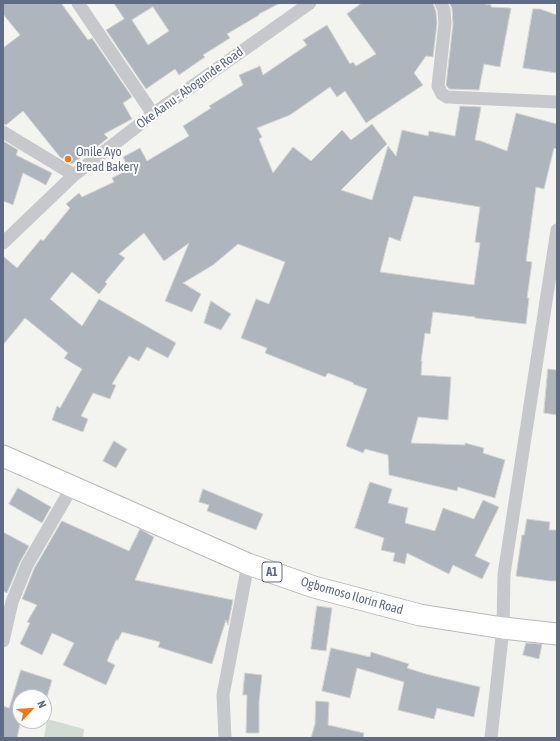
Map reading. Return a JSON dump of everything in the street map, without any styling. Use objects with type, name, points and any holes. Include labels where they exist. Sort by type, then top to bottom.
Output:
[{"type":"highway","name":"Ogbomoso Ilorin Road","points":[[3,456],[248,564],[314,586],[420,615],[503,628],[557,634]]},
{"type":"street","points":[[78,3],[153,114]]},
{"type":"street","name":"Oke Aanu - Abogunde Road","points":[[3,243],[74,175],[153,114],[310,3]]},
{"type":"street","points":[[441,3],[444,10],[445,23],[438,86],[442,94],[447,97],[557,102]]},
{"type":"street","points":[[3,132],[74,175]]},
{"type":"street","points":[[490,738],[503,628],[504,574],[557,230]]},
{"type":"street","points":[[3,641],[12,602],[28,565],[72,487]]},
{"type":"street","points":[[225,738],[223,695],[248,564]]},
{"type":"shaded area","points":[[52,720],[84,729],[83,738],[44,738],[45,729],[52,729]]},
{"type":"building","points":[[3,3],[61,3],[88,40],[92,38],[132,97],[123,103],[132,119],[104,134],[108,138],[72,164],[60,157],[23,111],[6,125],[3,124],[3,48],[20,35],[3,14]]},
{"type":"building","points":[[114,3],[280,3],[227,34],[230,38],[203,55],[205,57],[179,75],[175,69],[146,89],[106,30],[124,19]],"holes":[[[153,7],[169,31],[148,45],[132,20]]]},
{"type":"building","points":[[362,3],[433,3],[437,23],[433,57],[426,56],[414,73],[423,85],[366,123],[345,91],[337,97],[330,87],[290,115],[257,128],[262,137],[259,139],[273,173],[293,147],[311,161],[342,130],[351,140],[372,124],[387,144],[341,190],[372,200],[388,146],[396,156],[402,130],[428,136],[429,131],[455,136],[460,106],[481,107],[475,140],[507,151],[516,113],[557,124],[557,149],[554,148],[544,189],[536,187],[526,261],[532,262],[527,298],[529,298],[526,324],[433,312],[430,334],[425,333],[421,361],[421,375],[451,377],[448,420],[418,417],[411,443],[465,445],[465,443],[484,448],[483,453],[505,460],[495,498],[458,487],[457,491],[389,475],[388,455],[365,449],[363,453],[346,446],[367,389],[328,373],[325,377],[265,353],[267,348],[241,338],[256,299],[269,304],[285,262],[238,244],[213,265],[183,283],[201,294],[192,312],[165,301],[189,243],[164,261],[144,233],[119,254],[125,258],[105,282],[107,284],[99,294],[72,272],[50,299],[82,326],[99,299],[176,343],[168,358],[147,347],[139,361],[129,356],[112,384],[116,385],[110,399],[93,393],[81,416],[88,419],[83,432],[52,420],[57,406],[60,408],[82,369],[64,358],[68,353],[25,318],[3,345],[3,256],[17,268],[41,239],[43,241],[70,208],[66,204],[79,193],[82,197],[114,182],[112,178],[129,169],[123,157],[140,148],[147,161],[189,136],[183,126],[211,108],[209,106],[243,85],[239,75],[260,66],[263,75],[307,45],[303,40],[327,25],[350,64],[353,62],[356,66],[376,54],[347,14]],"holes":[[[414,196],[480,207],[475,242],[480,243],[474,285],[380,272],[389,237],[400,241]]]},
{"type":"building","points":[[450,3],[482,3],[491,5],[491,7],[511,8],[500,67],[484,64],[479,90],[449,89],[446,85],[453,24]]},
{"type":"building","points":[[533,9],[540,9],[557,15],[557,73],[523,68]]},
{"type":"building","points":[[3,141],[18,150],[16,155],[52,173],[46,185],[23,173],[13,205],[3,201]]},
{"type":"building","points":[[211,301],[231,314],[221,330],[204,323]]},
{"type":"building","points":[[548,369],[557,370],[557,415],[544,413]]},
{"type":"building","points":[[114,441],[127,449],[116,468],[103,461]]},
{"type":"building","points":[[370,482],[392,489],[388,503],[408,508],[405,523],[435,531],[443,508],[474,519],[483,500],[499,507],[475,556],[490,563],[482,579],[453,565],[449,574],[407,553],[405,564],[393,561],[395,553],[381,550],[384,538],[355,528]]},
{"type":"building","points":[[18,488],[51,507],[42,523],[9,504]]},
{"type":"building","points":[[203,489],[263,514],[256,530],[207,511],[209,505],[199,502]]},
{"type":"building","points":[[527,519],[550,522],[549,530],[557,530],[557,581],[516,576],[522,535],[524,535]]},
{"type":"building","points":[[62,521],[129,551],[140,529],[154,537],[135,580],[233,600],[228,625],[226,620],[212,664],[158,647],[160,642],[122,632],[118,640],[116,640],[107,661],[115,665],[106,685],[63,665],[74,643],[52,633],[42,655],[20,644],[30,623],[27,622],[37,605],[22,599],[34,569]]},
{"type":"building","points":[[3,532],[29,546],[20,562],[7,593],[3,591]]},
{"type":"building","points":[[317,606],[332,608],[326,651],[311,649]]},
{"type":"building","points":[[526,643],[542,644],[539,659],[523,655]]},
{"type":"building","points":[[331,648],[370,657],[371,652],[409,664],[407,668],[480,687],[474,717],[437,708],[434,719],[398,710],[404,682],[357,668],[350,698],[322,691]]},
{"type":"building","points":[[21,670],[52,680],[49,689],[15,689]]},
{"type":"building","points":[[245,673],[262,675],[259,702],[259,733],[246,733],[247,695],[243,695]]},
{"type":"building","points":[[12,698],[12,729],[19,729],[17,738],[3,738],[3,706],[9,708]]},
{"type":"building","points":[[316,701],[329,702],[328,725],[364,733],[363,738],[311,738],[315,724]]},
{"type":"place","name":"Onile Ayo Bread Bakery","points":[[68,159]]}]
